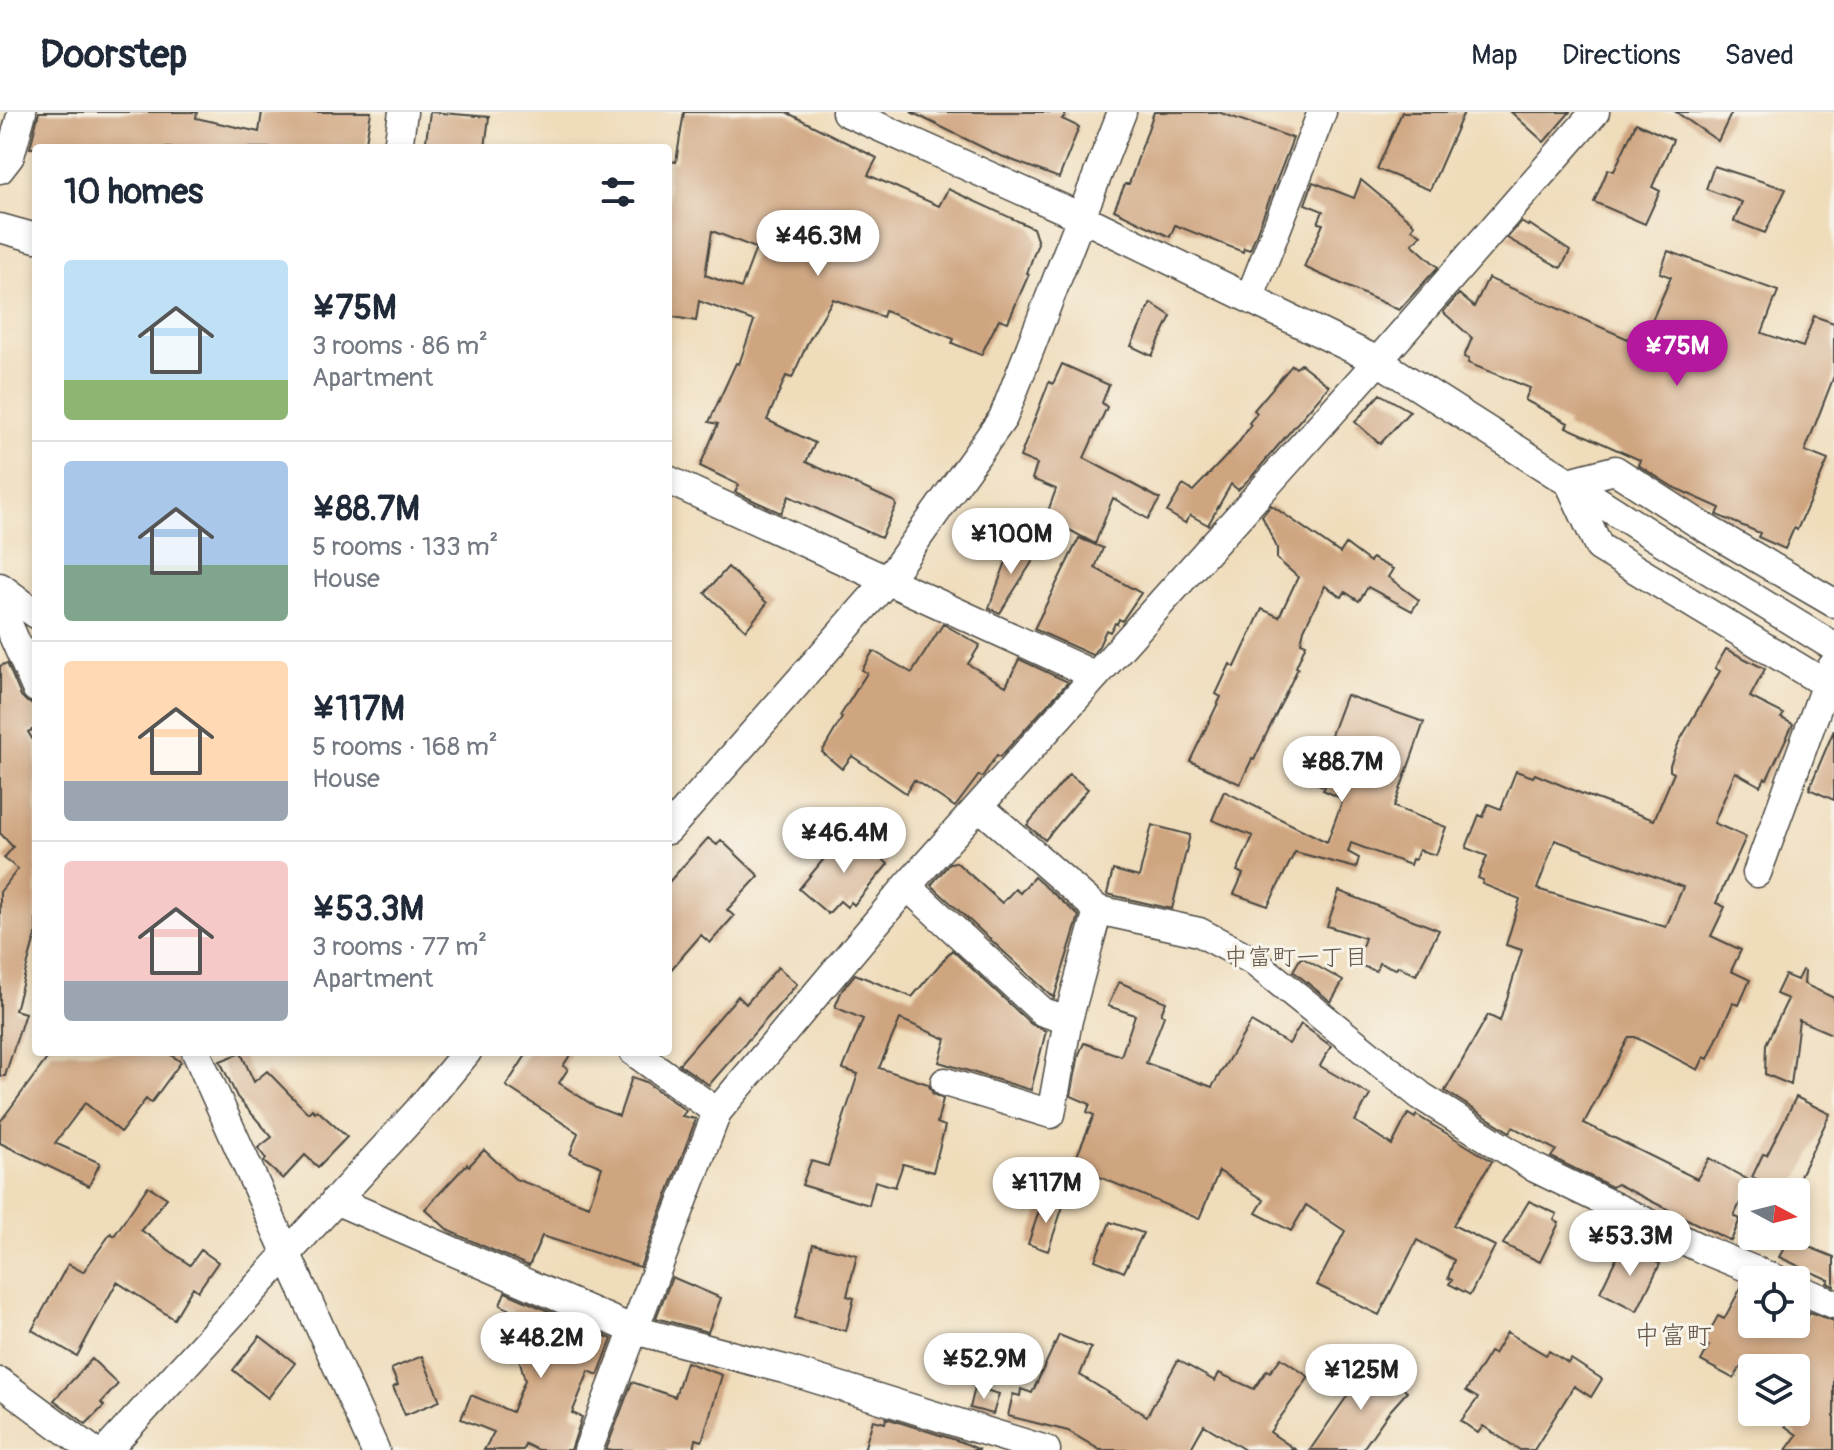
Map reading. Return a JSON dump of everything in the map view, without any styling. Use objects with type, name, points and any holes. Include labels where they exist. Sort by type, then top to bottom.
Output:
[{"type":"street","points":[[0,169],[10,156],[22,112]]},
{"type":"street","points":[[399,144],[403,112]]},
{"type":"street","points":[[846,112],[907,125],[1081,217],[1378,361],[1834,647]]},
{"type":"street","points":[[672,825],[887,581],[1003,418],[1122,112]]},
{"type":"street","points":[[1250,297],[1322,112]]},
{"type":"street","points":[[588,1450],[717,1112],[907,886],[1378,361],[1595,112]]},
{"type":"street","points":[[0,228],[32,237]]},
{"type":"street","points":[[1569,482],[1615,470],[1702,526],[1834,603]]},
{"type":"street","points":[[672,482],[1094,675]]},
{"type":"street","points":[[1569,482],[1599,547],[1831,679],[1757,873]]},
{"type":"street","points":[[0,587],[32,611]]},
{"type":"street","points":[[0,606],[32,679]]},
{"type":"street","points":[[979,806],[1098,910],[1199,932],[1252,960],[1421,1096],[1535,1168],[1744,1266]]},
{"type":"street","points":[[907,886],[1043,1012],[1068,1020]]},
{"type":"street","points":[[945,1082],[1051,1114],[1068,1020],[1098,910]]},
{"type":"street","points":[[198,1056],[375,1450]]},
{"type":"street","points":[[107,1450],[418,1111],[464,1056]]},
{"type":"street","points":[[640,1056],[717,1112]]},
{"type":"street","points":[[335,1200],[634,1330],[784,1369],[1046,1450]]},
{"type":"street","points":[[1810,1294],[1834,1304]]},
{"type":"street","points":[[0,1382],[92,1450]]},
{"type":"building","points":[[39,112],[197,112],[196,118],[259,132],[262,112],[371,112],[366,144],[32,144],[30,148]]},
{"type":"building","points":[[430,112],[489,117],[486,144],[426,144]]},
{"type":"building","points":[[684,112],[786,112],[877,158],[868,175],[939,206],[948,189],[1033,228],[1038,243],[1029,274],[1008,322],[999,319],[981,355],[952,343],[954,339],[885,311],[883,317],[833,299],[792,378],[786,376],[767,420],[815,443],[806,462],[895,502],[881,538],[789,496],[781,513],[735,492],[739,485],[700,466],[718,424],[709,422],[736,363],[739,364],[754,321],[699,301],[696,321],[672,317],[672,161],[676,162]],"holes":[[[712,231],[756,248],[741,288],[705,275]]]},
{"type":"building","points":[[911,112],[1068,112],[1062,119],[1079,127],[1059,178],[996,154]]},
{"type":"building","points":[[1154,112],[1218,112],[1293,138],[1250,250],[1244,248],[1243,252],[1175,225],[1170,237],[1114,210],[1125,184],[1129,184]]},
{"type":"building","points":[[1402,112],[1464,112],[1430,190],[1377,169]]},
{"type":"building","points":[[1511,112],[1570,112],[1544,142]]},
{"type":"building","points":[[1676,112],[1732,112],[1718,141]]},
{"type":"building","points":[[1636,123],[1673,140],[1652,187],[1660,191],[1645,224],[1594,202],[1608,169],[1614,171]]},
{"type":"building","points":[[1714,166],[1786,189],[1765,233],[1734,221],[1742,202],[1706,189]]},
{"type":"building","points":[[1361,180],[1414,224],[1412,229],[1421,235],[1412,244],[1438,267],[1399,310],[1304,267],[1323,224],[1318,223],[1323,211],[1305,204],[1313,182],[1354,198]]},
{"type":"building","points":[[1521,222],[1570,251],[1561,268],[1507,238]]},
{"type":"building","points":[[1668,251],[1778,291],[1762,333],[1803,347],[1814,316],[1834,323],[1834,376],[1805,451],[1828,460],[1797,530],[1794,528],[1785,549],[1758,537],[1760,533],[1717,515],[1720,508],[1673,487],[1638,465],[1640,460],[1566,427],[1568,423],[1525,400],[1530,388],[1468,363],[1469,359],[1464,357],[1472,338],[1443,312],[1459,294],[1474,307],[1488,278],[1628,339],[1630,336],[1643,341],[1671,277],[1660,273]]},
{"type":"building","points":[[1151,303],[1171,316],[1152,356],[1131,346]]},
{"type":"building","points":[[1062,364],[1109,385],[1102,403],[1107,407],[1084,458],[1160,499],[1148,519],[1113,498],[1095,544],[1046,517],[1056,489],[1032,479],[1037,464],[1020,457],[1049,382],[1053,384]]},
{"type":"building","points":[[1301,364],[1329,386],[1238,490],[1231,484],[1208,525],[1190,515],[1185,523],[1167,512],[1183,485],[1193,491],[1236,446],[1257,413],[1254,410],[1292,365],[1296,368]]},
{"type":"building","points":[[1380,394],[1410,411],[1380,444],[1355,422]]},
{"type":"building","points":[[1271,505],[1340,553],[1346,544],[1370,562],[1372,558],[1393,569],[1388,577],[1419,600],[1412,611],[1368,587],[1359,601],[1345,592],[1342,597],[1325,586],[1304,629],[1301,642],[1306,644],[1298,668],[1240,784],[1190,761],[1221,697],[1216,694],[1230,664],[1235,667],[1262,609],[1279,617],[1298,577],[1277,559],[1277,548],[1262,516]]},
{"type":"building","points":[[1079,538],[1103,548],[1095,568],[1141,593],[1122,621],[1119,619],[1110,632],[1106,630],[1092,655],[1034,629]]},
{"type":"building","points":[[1012,545],[1037,554],[1000,613],[989,608]]},
{"type":"building","points":[[728,567],[767,603],[746,630],[705,593]]},
{"type":"building","points":[[943,624],[980,645],[968,664],[1006,686],[1019,659],[1068,682],[1000,757],[997,755],[955,807],[914,780],[906,793],[852,756],[842,769],[822,752],[867,673],[862,670],[873,651],[912,673]]},
{"type":"building","points":[[1726,649],[1765,669],[1750,697],[1784,714],[1781,718],[1793,724],[1767,779],[1760,786],[1735,772],[1714,823],[1746,837],[1716,903],[1725,907],[1711,936],[1741,950],[1731,971],[1750,980],[1739,1005],[1733,1003],[1708,1059],[1704,1057],[1698,1070],[1635,1037],[1629,1037],[1584,1123],[1697,1179],[1709,1158],[1745,1178],[1738,1178],[1738,1207],[1734,1216],[1738,1218],[1738,1224],[1731,1241],[1617,1184],[1612,1187],[1551,1157],[1556,1150],[1513,1127],[1510,1132],[1445,1091],[1488,1015],[1500,1021],[1522,950],[1506,945],[1520,899],[1482,884],[1483,880],[1478,878],[1487,856],[1466,848],[1479,815],[1483,817],[1488,804],[1501,809],[1516,771],[1533,777],[1535,774],[1654,820],[1674,773],[1670,771],[1670,765],[1679,742],[1720,671],[1715,668]],"holes":[[[1555,840],[1683,887],[1666,927],[1537,889]]]},
{"type":"building","points":[[7,663],[21,696],[32,704],[32,730],[28,732],[32,738],[32,948],[15,1010],[25,1013],[5,1076],[0,1076],[0,892],[18,869],[4,858],[13,847],[0,833],[0,666]]},
{"type":"building","points":[[1346,695],[1424,722],[1394,807],[1446,827],[1436,855],[1419,850],[1410,865],[1351,843],[1348,852],[1359,858],[1356,868],[1295,852],[1268,906],[1234,894],[1243,874],[1237,871],[1253,836],[1212,820],[1224,791],[1327,842],[1343,799],[1314,782],[1335,740],[1331,735]]},
{"type":"building","points":[[1834,730],[1834,800],[1809,789]]},
{"type":"building","points":[[1069,774],[1088,789],[1045,840],[1027,825]]},
{"type":"building","points":[[1152,825],[1190,835],[1172,909],[1107,894],[1113,870],[1139,877]]},
{"type":"building","points":[[849,835],[865,848],[867,845],[888,864],[854,905],[851,902],[847,907],[840,901],[828,914],[799,889],[837,843],[840,846]]},
{"type":"building","points":[[708,838],[717,845],[721,840],[759,876],[727,910],[734,916],[710,943],[701,935],[672,968],[672,878]]},
{"type":"building","points":[[956,862],[1002,903],[1015,889],[1020,893],[1034,877],[1079,916],[1054,998],[931,885],[950,863]]},
{"type":"building","points":[[1339,891],[1439,930],[1416,975],[1398,966],[1396,969],[1379,963],[1376,971],[1356,964],[1365,938],[1327,926]]},
{"type":"building","points":[[952,950],[1031,1024],[1046,1031],[1031,1090],[939,1062],[946,1039],[900,1019],[879,1068],[928,1084],[933,1094],[943,1099],[937,1123],[945,1126],[933,1172],[903,1164],[895,1187],[875,1181],[869,1205],[802,1185],[811,1161],[828,1166],[858,1074],[843,1069],[863,1019],[835,1007],[842,990],[855,974],[912,997]]},
{"type":"building","points":[[1301,957],[1343,981],[1331,1002],[1293,971]]},
{"type":"building","points":[[778,967],[797,984],[709,1085],[679,1064],[738,996],[746,1004]]},
{"type":"building","points":[[1802,970],[1805,971],[1804,984],[1834,998],[1834,1035],[1799,1020],[1791,1085],[1765,1074],[1766,1044],[1788,999],[1776,994],[1785,975],[1797,980]]},
{"type":"building","points":[[1119,982],[1166,1002],[1161,1014],[1164,1016],[1146,1063],[1212,1087],[1251,1022],[1289,1044],[1301,1024],[1331,1046],[1320,1066],[1370,1095],[1355,1121],[1392,1145],[1408,1114],[1415,1118],[1416,1115],[1492,1161],[1453,1225],[1495,1246],[1470,1295],[1449,1284],[1454,1260],[1417,1240],[1379,1315],[1317,1285],[1345,1231],[1306,1205],[1291,1231],[1256,1213],[1264,1200],[1219,1171],[1199,1219],[1076,1167],[1074,1163],[1094,1115],[1087,1112],[1090,1104],[1071,1096],[1079,1054],[1084,1043],[1121,1056],[1135,1015],[1108,1006]]},
{"type":"building","points":[[49,1056],[173,1056],[181,1062],[151,1103],[146,1099],[121,1132],[85,1103],[55,1143],[100,1163],[89,1186],[0,1143],[0,1122]]},
{"type":"building","points":[[242,1056],[254,1082],[267,1071],[308,1113],[312,1109],[317,1110],[347,1137],[318,1167],[305,1155],[283,1179],[264,1162],[266,1159],[258,1148],[272,1137],[237,1097],[220,1061]]},
{"type":"building","points":[[525,1056],[569,1056],[563,1066],[568,1069],[559,1083],[596,1107],[619,1116],[632,1077],[646,1082],[686,1111],[682,1116],[696,1119],[640,1267],[542,1236],[529,1266],[449,1231],[425,1209],[484,1150],[515,1179],[589,1206],[602,1167],[570,1154],[578,1133],[506,1086]]},
{"type":"building","points":[[1796,1097],[1830,1114],[1799,1178],[1752,1177],[1763,1154],[1767,1155]]},
{"type":"building","points":[[148,1186],[167,1198],[141,1230],[190,1265],[201,1250],[218,1262],[198,1291],[193,1287],[174,1319],[117,1282],[77,1356],[32,1330],[68,1264],[83,1272],[111,1233],[114,1236]]},
{"type":"building","points":[[1043,1199],[1063,1206],[1048,1251],[1028,1244]]},
{"type":"building","points":[[1529,1201],[1557,1214],[1554,1220],[1559,1223],[1540,1262],[1503,1244]]},
{"type":"building","points":[[1110,1222],[1143,1233],[1124,1272],[1095,1260]]},
{"type":"building","points":[[813,1244],[857,1255],[847,1296],[854,1298],[846,1331],[795,1318]]},
{"type":"building","points":[[1622,1246],[1660,1264],[1637,1311],[1600,1292]]},
{"type":"building","points":[[1810,1247],[1834,1257],[1834,1286],[1827,1283],[1829,1280],[1810,1271],[1810,1266],[1799,1266],[1779,1257],[1783,1250],[1810,1250]]},
{"type":"building","points":[[672,1277],[721,1298],[708,1332],[656,1318]]},
{"type":"building","points":[[505,1292],[612,1339],[598,1375],[589,1371],[572,1413],[582,1417],[571,1450],[538,1450],[525,1444],[523,1450],[484,1450],[494,1432],[461,1419],[471,1395],[512,1412],[525,1380],[519,1358],[500,1352],[513,1311],[500,1305]]},
{"type":"building","points":[[1738,1293],[1738,1338],[1810,1338],[1810,1312],[1834,1321],[1834,1450],[1786,1450],[1797,1435],[1785,1426],[1810,1426],[1810,1354],[1738,1354],[1738,1372],[1734,1379],[1701,1361],[1709,1346],[1703,1343],[1718,1316],[1724,1319]]},
{"type":"building","points":[[1507,1332],[1546,1355],[1549,1351],[1568,1363],[1571,1359],[1602,1379],[1591,1397],[1574,1386],[1534,1450],[1520,1450],[1483,1426],[1478,1433],[1461,1421],[1478,1398],[1466,1391],[1490,1352],[1494,1354]]},
{"type":"building","points":[[1059,1335],[1091,1348],[1080,1375],[1147,1416],[1178,1360],[1215,1381],[1219,1373],[1254,1389],[1267,1370],[1270,1372],[1281,1358],[1309,1377],[1270,1432],[1296,1450],[1245,1450],[1204,1425],[1190,1450],[1100,1450],[1068,1431],[1008,1416],[1013,1394],[1020,1396],[1021,1389],[1032,1393]]},
{"type":"building","points":[[260,1336],[295,1363],[268,1398],[233,1370]]},
{"type":"building","points":[[422,1356],[440,1401],[405,1415],[393,1387],[398,1385],[391,1369]]},
{"type":"building","points":[[92,1359],[118,1384],[101,1403],[104,1406],[86,1424],[54,1400]]},
{"type":"building","points":[[1372,1360],[1407,1392],[1362,1450],[1310,1450]]},
{"type":"building","points":[[686,1362],[722,1375],[702,1441],[696,1439],[694,1450],[606,1450],[632,1382],[675,1397]]},
{"type":"building","points":[[975,1387],[999,1394],[993,1414],[970,1408]]},
{"type":"building","points":[[886,1418],[980,1450],[864,1450],[873,1420],[885,1423]]},
{"type":"district","name":"中富町一丁目","points":[[1296,957]]},
{"type":"district","name":"中富町","points":[[1673,1335]]}]
